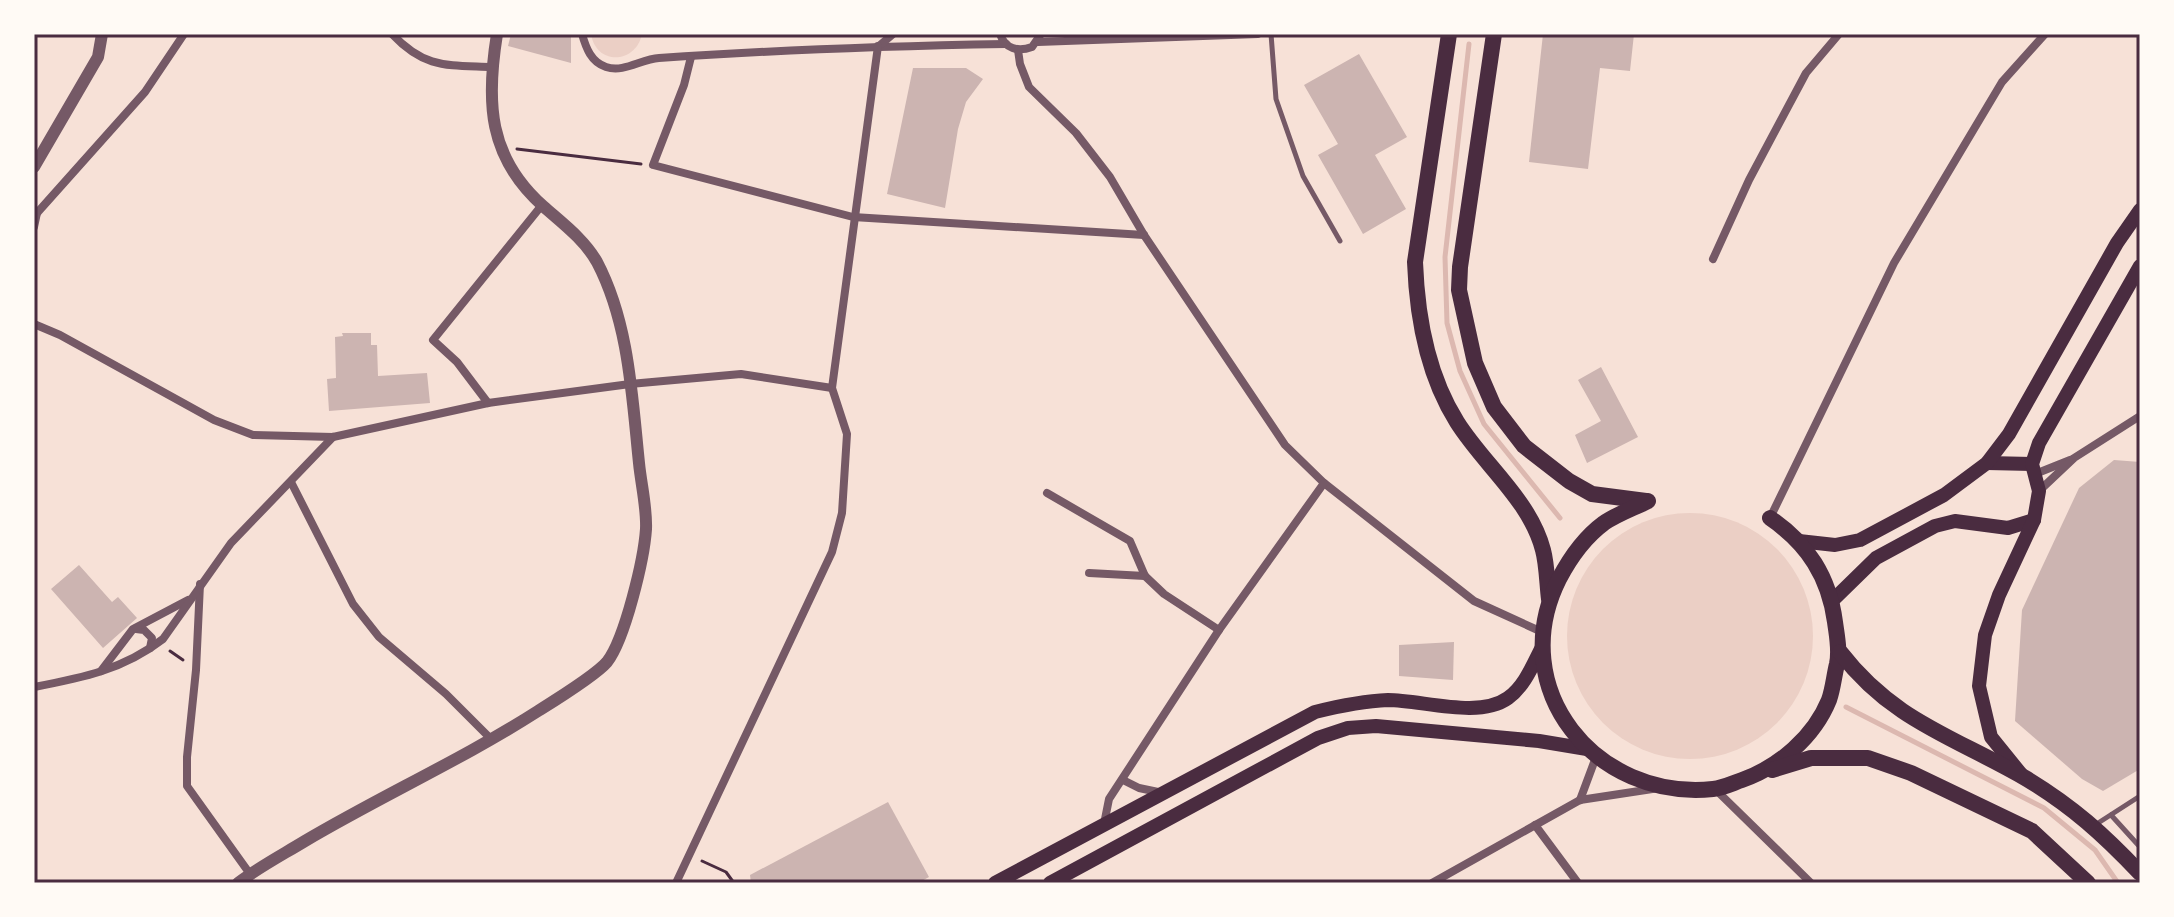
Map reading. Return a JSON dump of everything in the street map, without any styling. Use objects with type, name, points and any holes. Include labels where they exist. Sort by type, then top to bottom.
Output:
[{"type":"main road","points":[[1449,34],[1415,262],[1416,294],[1433,371],[1456,422],[1528,515],[1543,550],[1549,599]]},
{"type":"main road","points":[[995,883],[1315,712],[1352,703],[1390,700],[1481,708],[1508,698],[1525,679],[1542,639],[1549,599],[1570,556],[1604,522],[1648,501],[1592,494],[1569,481],[1524,446],[1494,407],[1475,363],[1459,290],[1460,267],[1490,37]]},
{"type":"main road","points":[[1799,541],[1835,545],[1860,540],[1944,495],[1987,463],[2009,434],[2117,243],[2140,210]]},
{"type":"main road","points":[[2025,778],[1991,737],[1979,686],[1985,635],[1999,595],[2034,520],[2039,491],[2034,469],[2039,443],[2140,266]]},
{"type":"main road","points":[[1987,463],[2034,469]]},
{"type":"main road","points":[[1762,773],[1802,742],[1828,700],[1840,652],[1832,601],[1821,571],[1799,541],[1770,518]]},
{"type":"main road","points":[[1832,601],[1876,558],[1935,526],[1955,521],[2008,528],[2034,520]]},
{"type":"main road","points":[[1542,639],[1548,685],[1563,719],[1591,753],[1626,776],[1659,788],[1715,789],[1811,758],[1868,758],[1911,773],[2032,831],[2088,883]]},
{"type":"main road","points":[[1840,652],[1858,675],[1897,710],[2025,778],[2075,810],[2140,873]]},
{"type":"main road","points":[[1050,883],[1318,738],[1348,728],[1376,726],[1539,741],[1591,753]]},
{"type":"street","points":[[34,167],[98,57],[102,34]]},
{"type":"street","points":[[34,227],[36,212],[145,92],[184,34]]},
{"type":"street","points":[[392,34],[408,52],[436,64],[492,67]]},
{"type":"street","points":[[238,883],[349,815],[492,740],[554,701],[607,662],[630,613],[646,529],[630,384],[615,300],[595,259],[571,230],[542,205],[509,168],[499,147],[491,106],[497,34]]},
{"type":"street","points":[[582,34],[593,59],[617,69],[655,58],[878,46],[1006,44],[1018,50],[1032,47],[1039,38],[1258,34]]},
{"type":"street","points":[[676,883],[832,552],[842,513],[847,434],[832,388],[878,46],[893,34]]},
{"type":"street","points":[[1000,34],[1006,44]]},
{"type":"street","points":[[1713,259],[1749,180],[1806,73],[1839,34]]},
{"type":"street","points":[[1770,518],[1894,263],[2002,82],[2045,34]]},
{"type":"street","points":[[1018,50],[1029,87],[1084,144],[1110,177],[1144,235],[1285,445],[1324,483],[1474,601],[1542,639]]},
{"type":"street","points":[[691,57],[684,85],[653,165],[853,217],[1144,235]]},
{"type":"street","points":[[488,403],[457,362],[433,340],[542,205]]},
{"type":"street","points":[[34,324],[60,335],[214,420],[253,435],[333,437],[488,403],[630,384],[741,374],[832,388]]},
{"type":"street","points":[[2039,491],[2074,458],[2140,416]]},
{"type":"street","points":[[34,687],[99,674],[150,649],[163,639],[231,543],[333,437]]},
{"type":"street","points":[[2034,469],[2074,458]]},
{"type":"street","points":[[291,482],[353,604],[379,637],[446,694],[492,740]]},
{"type":"street","points":[[1103,825],[1109,799],[1219,630],[1324,483]]},
{"type":"street","points":[[1047,493],[1130,541],[1145,576],[1164,594],[1219,630]]},
{"type":"street","points":[[1089,573],[1145,576]]},
{"type":"street","points":[[200,584],[187,786],[250,874]]},
{"type":"street","points":[[99,674],[133,629],[189,599]]},
{"type":"street","points":[[133,629],[144,630],[152,638],[150,649]]},
{"type":"street","points":[[1580,800],[1591,753]]},
{"type":"street","points":[[1123,780],[1139,788],[1166,794]]},
{"type":"street","points":[[1432,883],[1580,800],[1659,788]]},
{"type":"street","points":[[1715,789],[1811,883]]},
{"type":"street","points":[[1535,825],[1578,883]]},
{"type":"lane","points":[[1271,34],[1276,99],[1303,176],[1340,241]]},
{"type":"lane","points":[[2094,826],[2140,796]]},
{"type":"lane","points":[[2111,815],[2140,847]]},
{"type":"path","points":[[499,147],[653,165]]},
{"type":"path","points":[[150,649],[168,650],[196,670]]},
{"type":"path","points":[[688,855],[726,872],[734,883]]},
{"type":"shaded area","points":[[591,34],[642,34],[632,51],[616,57],[600,52]]},
{"type":"shaded area","points":[[1690,513],[1714,515],[1737,522],[1777,549],[1804,589],[1811,612],[1811,660],[1804,683],[1777,723],[1737,750],[1714,757],[1690,759],[1666,757],[1643,750],[1603,723],[1576,683],[1569,660],[1567,636],[1569,612],[1576,589],[1603,549],[1643,522],[1666,515]]},
{"type":"building","points":[[511,34],[571,34],[571,63],[508,46]]},
{"type":"building","points":[[1543,34],[1634,34],[1630,71],[1600,68],[1588,169],[1529,162]]},
{"type":"building","points":[[1359,54],[1407,137],[1375,155],[1406,209],[1363,234],[1318,155],[1338,144],[1304,85]]},
{"type":"building","points":[[913,68],[966,68],[983,79],[966,102],[958,129],[945,208],[887,194]]},
{"type":"building","points":[[342,333],[371,333],[371,345],[377,345],[378,376],[427,373],[430,403],[329,411],[327,379],[336,378],[335,337],[343,336]]},
{"type":"building","points":[[1601,367],[1638,437],[1587,463],[1575,435],[1601,421],[1578,380]]},
{"type":"building","points":[[2114,460],[2140,462],[2140,769],[2103,791],[2082,779],[2015,721],[2022,610],[2079,488]]},
{"type":"building","points":[[79,565],[112,602],[118,597],[137,618],[103,648],[51,589]]},
{"type":"building","points":[[1454,642],[1453,680],[1399,676],[1399,645]]},
{"type":"building","points":[[888,802],[929,877],[918,883],[751,883],[750,875]]},
{"type":"waterway","points":[[1469,44],[1445,257],[1447,323],[1460,371],[1484,424],[1560,518]]},
{"type":"waterway","points":[[1846,707],[2044,808],[2095,850],[2118,883]]}]
